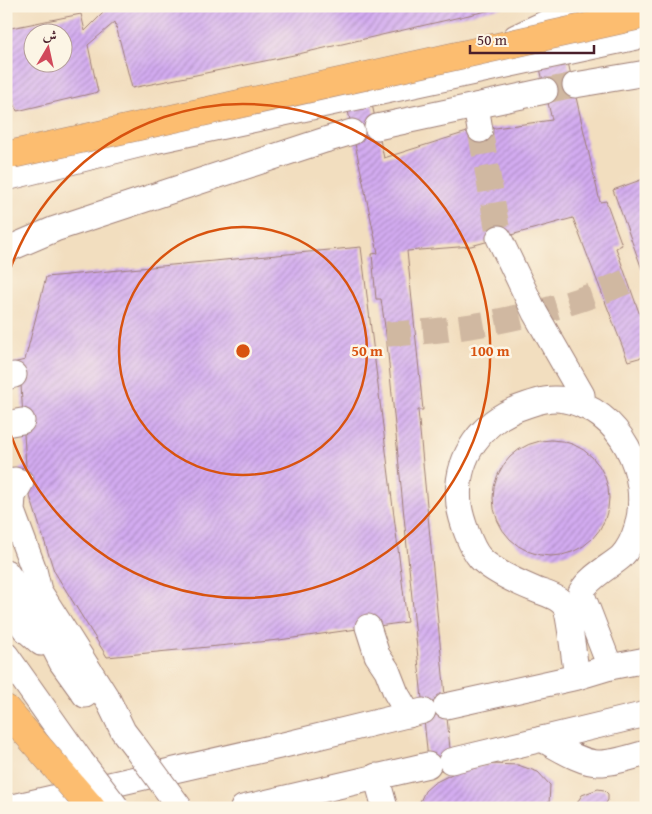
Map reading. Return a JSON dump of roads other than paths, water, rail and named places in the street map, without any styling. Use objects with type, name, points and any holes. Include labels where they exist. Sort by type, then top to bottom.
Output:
[{"type":"highway","points":[[6,156],[646,14]]},
{"type":"highway","points":[[12,718],[91,808]]},
{"type":"lane","points":[[456,76],[501,45],[524,32],[582,6]]},
{"type":"lane","points":[[6,178],[154,141],[646,35]]},
{"type":"lane","points":[[574,85],[646,73]]},
{"type":"lane","points":[[377,127],[545,91]]},
{"type":"lane","points":[[476,106],[480,130]]},
{"type":"lane","points":[[6,250],[55,229],[352,132]]},
{"type":"lane","points":[[499,238],[535,313],[582,395],[584,406]]},
{"type":"lane","points":[[577,676],[566,607],[558,598],[515,581],[480,558],[464,525],[460,507],[459,493],[462,467],[467,452],[481,432],[511,410],[537,402],[563,399],[600,414],[610,422],[631,448],[640,472],[643,497],[638,526],[623,555],[592,580],[581,592],[610,666]]},
{"type":"lane","points":[[14,482],[12,511],[34,570],[39,591]]},
{"type":"lane","points":[[6,533],[26,575],[39,591],[108,700],[130,739],[180,808]]},
{"type":"lane","points":[[6,572],[39,618],[62,663],[95,709],[130,739]]},
{"type":"lane","points":[[6,604],[25,628],[62,663]]},
{"type":"lane","points":[[374,626],[388,657],[387,670],[396,693],[426,711]]},
{"type":"lane","points":[[6,655],[81,761],[117,808]]},
{"type":"lane","points":[[9,808],[577,676],[610,666],[646,660]]},
{"type":"lane","points":[[243,808],[646,714]]},
{"type":"lane","points":[[542,739],[566,752],[587,761],[598,763],[646,753]]},
{"type":"lane","points":[[376,776],[385,808]]},
{"type":"tunnel","points":[[545,91],[575,85]]},
{"type":"tunnel","points":[[480,130],[499,238]]},
{"type":"tunnel","points":[[386,334],[448,329],[510,319],[570,303],[628,281]]}]
